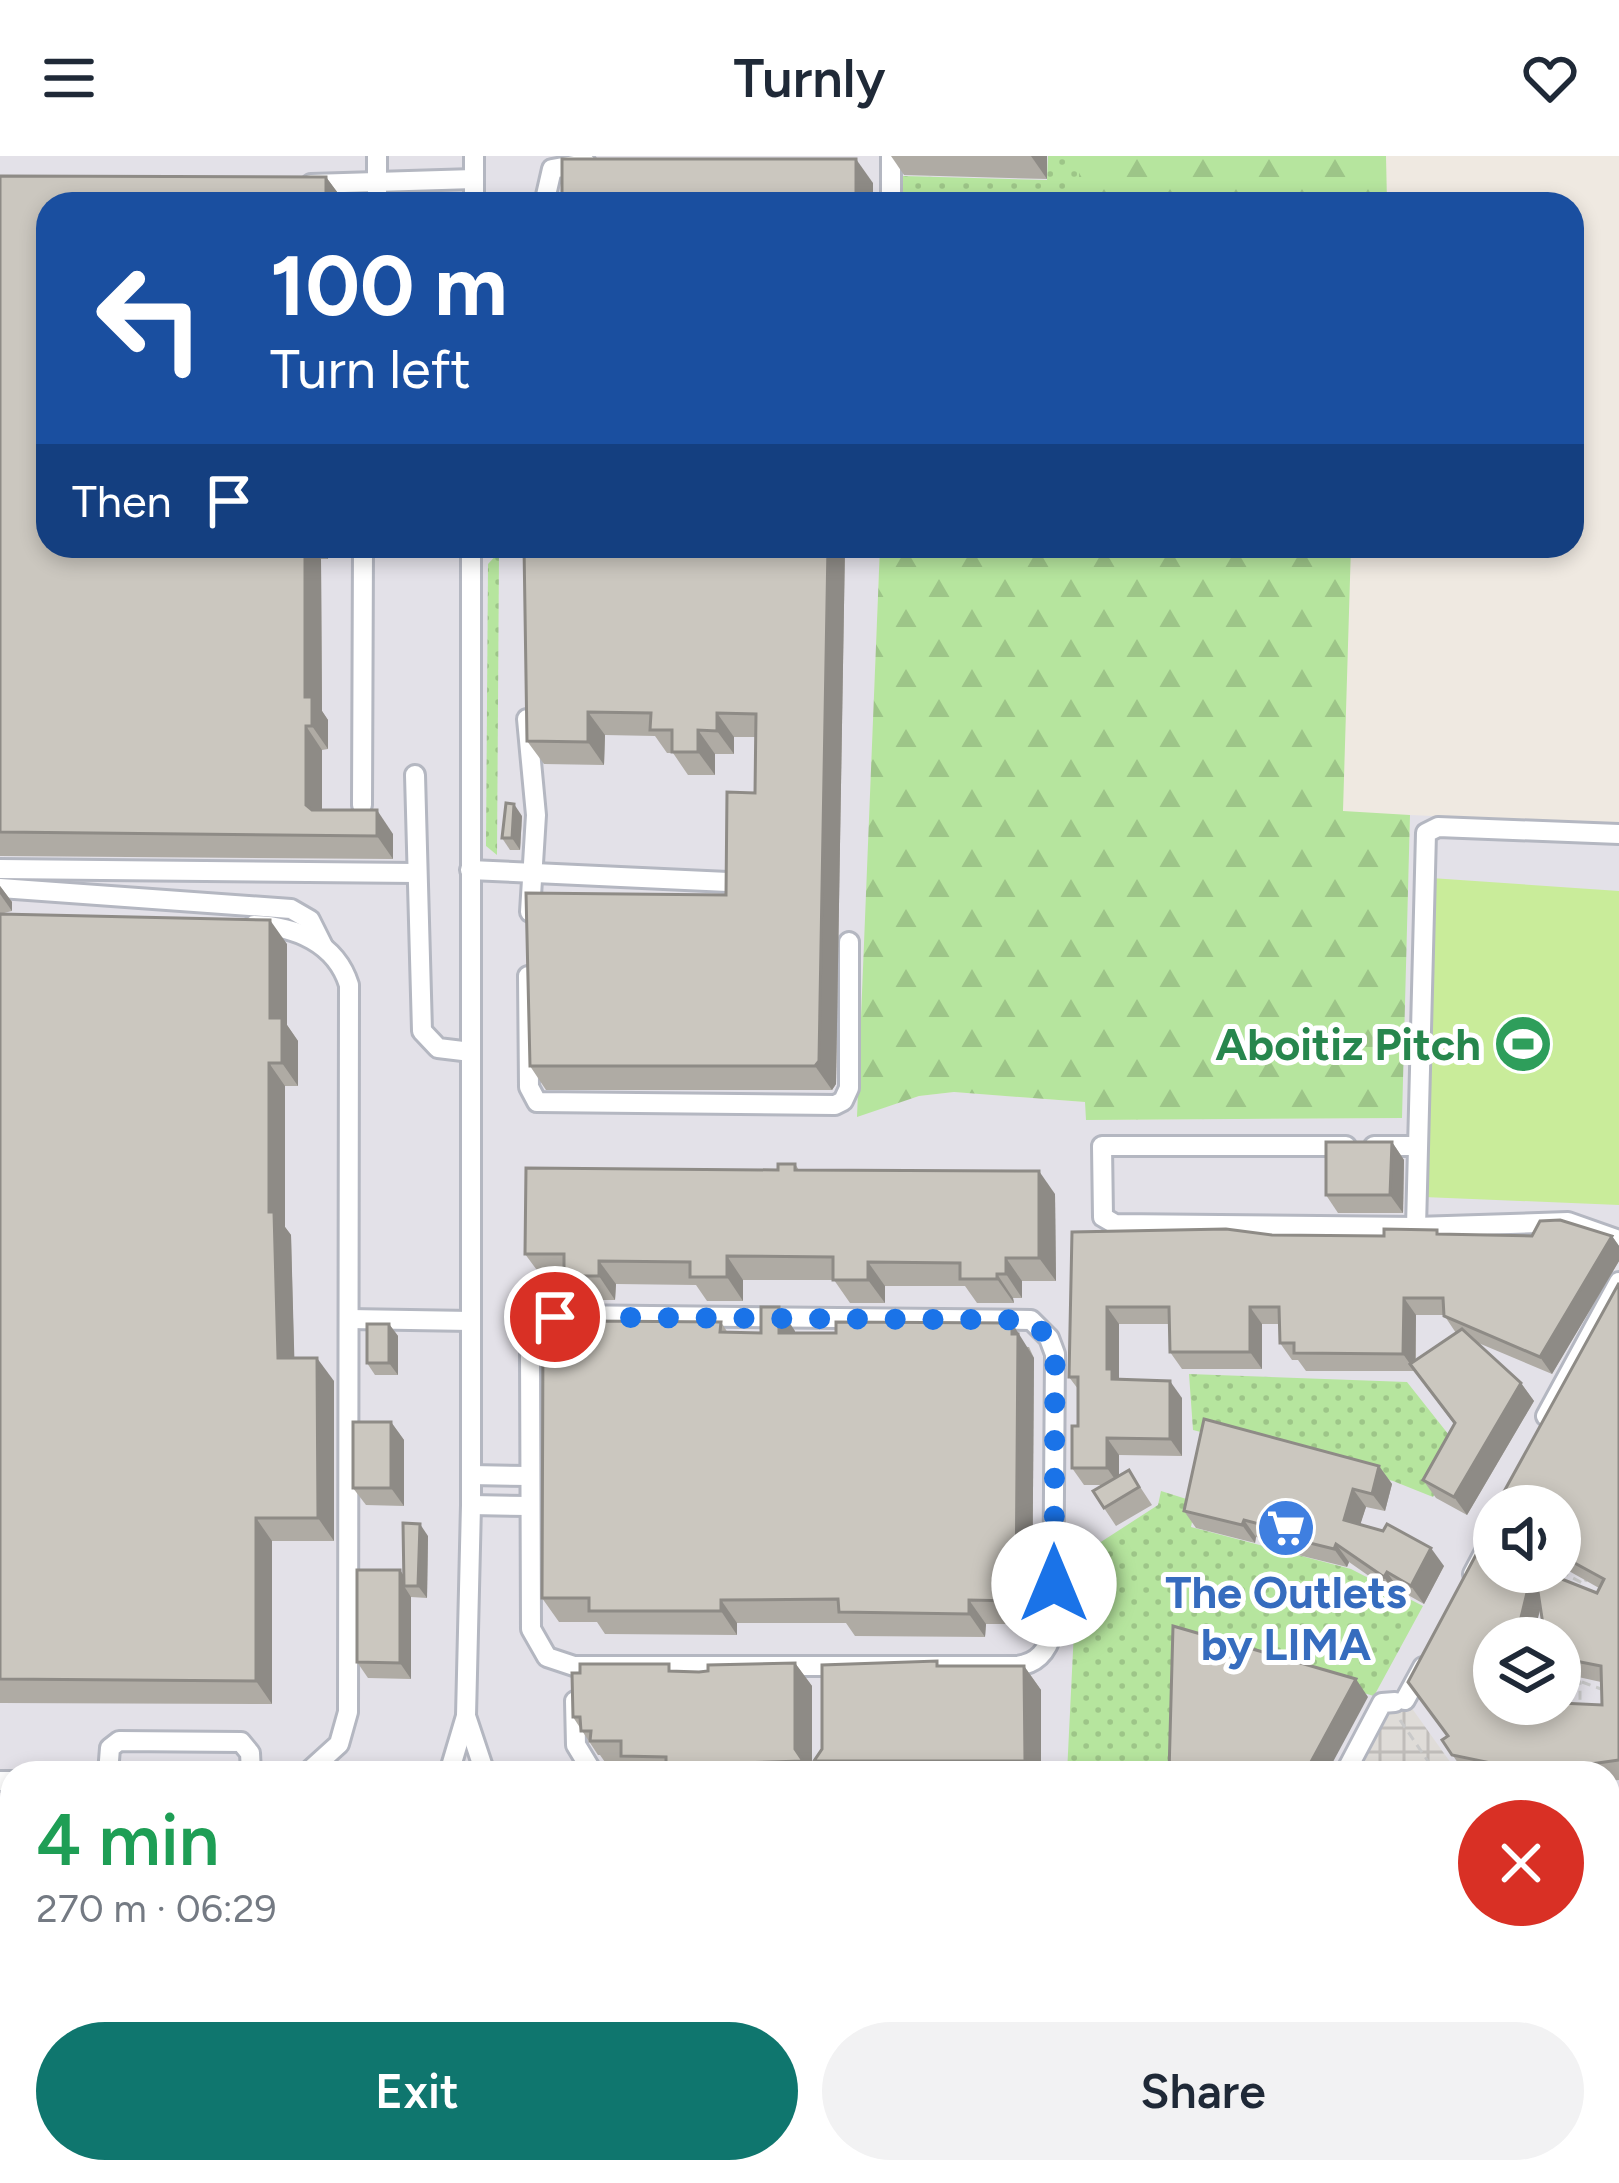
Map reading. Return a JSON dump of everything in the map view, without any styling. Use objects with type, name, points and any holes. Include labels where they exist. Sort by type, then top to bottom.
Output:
[{"type":"street","points":[[377,156],[377,192]]},
{"type":"street","points":[[473,192],[474,156]]},
{"type":"street","points":[[891,156],[891,192]]},
{"type":"street","points":[[545,192],[545,181],[556,165],[612,163]]},
{"type":"street","points":[[297,184],[474,179]]},
{"type":"street","points":[[362,805],[363,558]]},
{"type":"street","points":[[453,1761],[466,1716],[471,1505],[471,558]]},
{"type":"street","points":[[527,690],[536,873],[528,926]]},
{"type":"street","points":[[415,775],[422,1031],[438,1048],[471,1052]]},
{"type":"street","points":[[1416,1227],[1426,833],[1438,827],[1619,834]]},
{"type":"street","points":[[0,869],[416,872]]},
{"type":"street","points":[[470,870],[728,882]]},
{"type":"street","points":[[0,888],[291,909],[310,920],[349,986],[349,1712],[340,1744],[321,1761]]},
{"type":"street","points":[[215,925],[285,928],[323,946]]},
{"type":"street","points":[[528,949],[529,1087],[537,1102],[835,1105],[844,1101],[849,1088],[849,942]]},
{"type":"street","points":[[1417,1146],[1102,1146],[1102,1213],[1110,1222],[1416,1227],[1580,1222],[1619,1240]]},
{"type":"street","points":[[1539,1429],[1619,1282]]},
{"type":"street","points":[[555,1317],[1031,1320],[1055,1354],[1053,1630],[1034,1663],[1016,1666],[574,1666],[547,1657],[532,1639],[530,1476],[530,1352],[538,1331],[555,1317]]},
{"type":"street","points":[[349,1319],[471,1321]]},
{"type":"street","points":[[471,1475],[530,1476]]},
{"type":"street","points":[[471,1505],[529,1506]]},
{"type":"street","points":[[1461,1597],[1473,1574]]},
{"type":"street","points":[[1351,1761],[1382,1703],[1400,1701],[1438,1638]]},
{"type":"street","points":[[574,1666],[576,1745],[586,1761]]},
{"type":"street","points":[[825,1666],[825,1688]]},
{"type":"street","points":[[466,1716],[481,1761]]},
{"type":"street","points":[[110,1761],[113,1742],[140,1741],[241,1742],[250,1761]]},
{"type":"path","points":[[1581,1582],[1593,1568]]},
{"type":"path","points":[[1581,1682],[1610,1693]]},
{"type":"path","points":[[1400,1701],[1397,1716],[1428,1761]]},
{"type":"path","points":[[1581,1711],[1592,1710]]},
{"type":"shaded area","points":[[0,156],[1079,156],[1079,192],[36,192],[36,558],[880,558],[858,1116],[919,1096],[954,1092],[1086,1102],[1086,1120],[1401,1118],[1410,815],[1619,824],[1619,1761],[0,1761]]},
{"type":"shaded area","points":[[1401,1693],[1449,1761],[1363,1761]]},
{"type":"green space","points":[[1048,156],[1079,156],[1079,192],[903,192],[903,176],[1047,180]]},
{"type":"green space","points":[[1079,156],[1386,156],[1387,192],[1079,192]]},
{"type":"green space","points":[[499,558],[497,855],[486,846],[488,564]]},
{"type":"green space","points":[[880,558],[1351,558],[1343,811],[1410,815],[1402,1118],[1086,1120],[1085,1102],[954,1092],[919,1096],[857,1117]]},
{"type":"green space","name":"Aboitiz Pitch","points":[[1431,878],[1619,891],[1619,1205],[1424,1197]]},
{"type":"green space","points":[[1189,1374],[1407,1382],[1460,1449],[1433,1497],[1393,1481],[1193,1430]]},
{"type":"green space","points":[[1161,1491],[1196,1502],[1191,1527],[1351,1569],[1423,1606],[1374,1696],[1189,1643],[1180,1761],[1068,1761],[1078,1549],[1090,1549],[1158,1505]]},
{"type":"building","points":[[562,159],[856,159],[856,192],[562,192]]},
{"type":"building","points":[[0,176],[326,177],[326,192],[36,192],[36,558],[305,558],[305,697],[312,697],[312,726],[306,726],[306,805],[312,810],[377,810],[377,836],[0,832]]},
{"type":"building","points":[[524,558],[828,558],[819,1061],[815,1066],[530,1066],[526,893],[726,895],[727,792],[755,793],[756,714],[717,713],[717,731],[698,730],[698,752],[672,752],[672,730],[650,730],[651,713],[588,712],[588,742],[527,741]]},
{"type":"building","points":[[506,803],[514,804],[512,838],[502,838]]},
{"type":"building","points":[[0,914],[270,920],[270,1018],[282,1018],[282,1063],[269,1063],[269,1212],[274,1212],[278,1358],[317,1358],[318,1518],[256,1518],[256,1681],[0,1679]]},
{"type":"building","points":[[1326,1142],[1392,1142],[1390,1195],[1326,1195]]},
{"type":"building","points":[[778,1164],[795,1164],[795,1170],[1039,1171],[1039,1258],[1006,1258],[1006,1274],[997,1274],[997,1279],[960,1279],[960,1263],[868,1262],[868,1280],[833,1280],[833,1257],[727,1256],[727,1277],[690,1277],[690,1262],[599,1261],[599,1276],[564,1276],[564,1254],[525,1254],[526,1168],[778,1170]]},
{"type":"building","points":[[1560,1220],[1612,1236],[1540,1357],[1444,1316],[1443,1298],[1404,1298],[1403,1354],[1294,1353],[1294,1343],[1280,1343],[1279,1307],[1250,1307],[1250,1352],[1170,1352],[1169,1307],[1107,1307],[1107,1369],[1112,1369],[1112,1379],[1170,1381],[1170,1439],[1107,1438],[1107,1468],[1072,1468],[1078,1377],[1069,1377],[1072,1232],[1226,1229],[1272,1235],[1384,1236],[1384,1229],[1532,1236],[1540,1221]]},
{"type":"building","points":[[1619,1283],[1619,1760],[1481,1761],[1452,1755],[1442,1740],[1448,1736],[1408,1682],[1473,1560],[1473,1593],[1527,1593],[1521,1617],[1473,1617],[1473,1725],[1581,1725],[1581,1704],[1602,1705],[1601,1666],[1581,1662],[1581,1617],[1542,1617],[1538,1593],[1581,1593],[1581,1587],[1597,1593],[1604,1579],[1581,1566],[1581,1485],[1508,1485]]},
{"type":"building","points":[[761,1307],[779,1307],[779,1333],[836,1333],[836,1322],[1012,1323],[1012,1334],[1018,1334],[1016,1601],[969,1600],[969,1614],[839,1612],[838,1599],[721,1600],[721,1611],[589,1611],[589,1598],[542,1598],[543,1331],[589,1332],[590,1321],[721,1322],[720,1332],[761,1333]]},
{"type":"building","points":[[367,1324],[389,1324],[389,1363],[367,1363]]},
{"type":"building","points":[[1462,1329],[1521,1383],[1454,1497],[1423,1480],[1455,1423],[1410,1364]]},
{"type":"building","points":[[1204,1419],[1379,1466],[1372,1494],[1353,1489],[1344,1520],[1383,1531],[1387,1524],[1431,1548],[1411,1586],[1387,1572],[1384,1577],[1336,1544],[1334,1549],[1273,1534],[1275,1528],[1244,1520],[1242,1525],[1184,1511]]},
{"type":"building","points":[[353,1422],[391,1422],[391,1488],[353,1488]]},
{"type":"building","points":[[1129,1470],[1139,1487],[1104,1508],[1093,1491]]},
{"type":"building","points":[[403,1523],[420,1524],[418,1586],[404,1586]]},
{"type":"building","points":[[357,1570],[400,1570],[400,1663],[357,1662]]},
{"type":"building","points":[[1173,1626],[1356,1679],[1312,1761],[1169,1761]]},
{"type":"building","points":[[937,1661],[937,1666],[1024,1666],[1025,1761],[814,1761],[822,1749],[822,1665]]},
{"type":"building","points":[[795,1663],[795,1749],[803,1761],[666,1761],[666,1757],[621,1756],[621,1741],[590,1741],[591,1731],[581,1731],[580,1717],[573,1717],[572,1673],[580,1673],[580,1664],[669,1664],[669,1671],[699,1672],[708,1671],[708,1665]]},
{"type":"place","name":"Aboitiz Pitch","points":[[1523,1044]]},
{"type":"place","name":"The Outlets by LIMA","points":[[1286,1528]]},
{"type":"route","points":[[555,1317],[1018,1316],[1031,1320],[1043,1330],[1055,1354],[1054,1584]]}]
